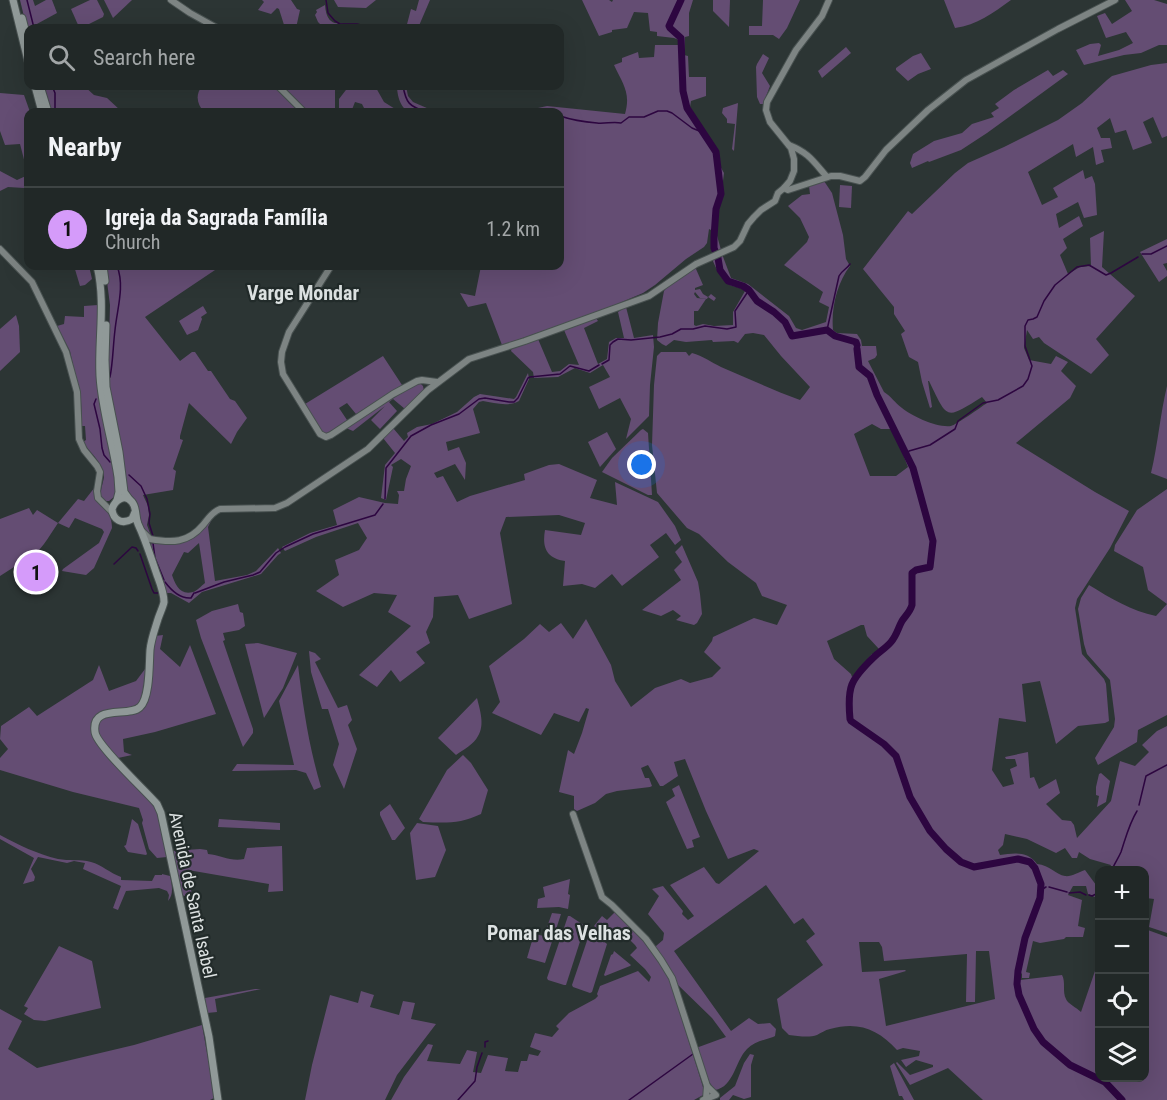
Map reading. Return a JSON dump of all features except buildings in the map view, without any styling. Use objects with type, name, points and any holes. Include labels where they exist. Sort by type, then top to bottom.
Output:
[{"type":"main road","points":[[13,0],[24,45]]},
{"type":"main road","points":[[17,0],[24,26]]},
{"type":"main road","points":[[36,90],[41,108]]},
{"type":"main road","points":[[41,90],[47,108]]},
{"type":"main road","points":[[98,270],[102,286],[100,381],[119,492],[112,512],[118,520],[138,527]]},
{"type":"main road","points":[[103,270],[107,305],[106,387],[124,492],[134,505],[135,512],[132,519],[125,522]]},
{"type":"main road","points":[[115,502],[123,498],[129,500]]},
{"type":"main road","name":"Avenida de Santa Isabel","points":[[135,512],[138,527],[155,570]]},
{"type":"main road","name":"Avenida de Santa Isabel","points":[[138,527],[147,544],[164,602],[152,640],[147,694],[135,711],[112,712],[103,715],[97,722],[95,732],[107,751],[157,804],[161,813],[209,1037],[218,1100]]},
{"type":"street","points":[[171,0],[210,24]]},
{"type":"street","points":[[138,527],[150,539],[186,540],[213,512],[220,509],[274,508],[287,503],[368,449],[431,385],[473,357],[525,341],[651,295],[696,264],[737,244],[748,224],[761,210],[775,201],[793,175],[795,166],[793,153],[770,122],[766,110],[767,102],[796,50],[822,16],[829,0]]},
{"type":"street","points":[[784,190],[827,177],[840,176],[858,181],[865,177],[886,150],[928,110],[959,85],[1114,0]]},
{"type":"street","points":[[282,90],[300,108]]},
{"type":"street","points":[[788,144],[807,154],[827,177]]},
{"type":"street","points":[[0,249],[32,282],[66,352],[76,392],[79,439],[99,470],[97,495],[99,501],[112,512]]},
{"type":"street","points":[[328,270],[289,332],[282,349],[281,359],[284,374],[321,435],[326,437],[332,435],[393,394],[417,381],[431,385]]},
{"type":"street","points":[[102,503],[115,502]]},
{"type":"street","points":[[147,544],[154,540]]},
{"type":"street","points":[[573,814],[602,897],[646,939],[672,978],[707,1086],[716,1095],[704,1099]]},
{"type":"street","points":[[704,1099],[707,1086]]},
{"type":"shaded area","points":[[20,0],[33,0],[35,6],[46,0],[52,0],[57,13],[37,24],[26,24]]},
{"type":"shaded area","points":[[90,0],[97,0],[104,14],[103,17],[89,24],[78,24],[71,9]]},
{"type":"shaded area","points":[[104,0],[132,0],[113,18]]},
{"type":"shaded area","points":[[262,0],[291,0],[300,10],[297,24],[284,24],[277,8],[271,14],[258,10],[264,2]]},
{"type":"shaded area","points":[[334,0],[376,0],[366,8],[338,7]]},
{"type":"shaded area","points":[[419,0],[430,0],[420,24],[407,24],[411,9],[416,11]]},
{"type":"shaded area","points":[[582,0],[612,2],[613,0],[693,0],[689,13],[689,36],[685,37],[684,55],[688,56],[689,77],[706,77],[706,96],[691,101],[690,107],[718,149],[720,166],[724,173],[716,220],[716,232],[721,250],[715,253],[709,229],[707,243],[704,247],[643,293],[598,312],[502,345],[486,303],[468,307],[460,293],[475,296],[480,270],[564,270],[564,108],[538,108],[547,106],[625,114],[627,94],[614,65],[622,62],[622,58],[638,52],[639,58],[654,57],[655,45],[680,45],[679,40],[657,36],[657,32],[650,31],[648,13],[634,12],[627,28],[612,30],[612,32],[599,36]]},
{"type":"shaded area","points":[[713,0],[730,0],[729,27],[713,11]]},
{"type":"shaded area","points":[[763,0],[800,0],[787,28],[779,39],[773,35],[749,35],[749,26],[762,26]]},
{"type":"shaded area","points":[[944,0],[1011,0],[978,21],[955,28]]},
{"type":"shaded area","points":[[1125,0],[1154,0],[1167,4],[1167,45],[1159,45],[1141,53],[1084,65],[1076,50],[1099,43],[1101,45],[1098,56],[1133,43],[1126,32],[1106,38],[1097,16],[1105,13],[1112,24],[1132,11]]},
{"type":"shaded area","points":[[325,5],[328,18],[339,24],[320,24],[315,15],[316,10]]},
{"type":"shaded area","points":[[846,47],[851,53],[822,78],[818,71]]},
{"type":"shaded area","points":[[921,53],[931,69],[908,81],[896,68]]},
{"type":"shaded area","points":[[763,54],[769,58],[762,73],[770,86],[763,104],[760,104],[757,97],[756,67]]},
{"type":"shaded area","points":[[1167,63],[1167,136],[1162,138],[1153,117],[1143,122],[1152,143],[1133,150],[1126,130],[1115,133],[1110,118],[1097,128],[1101,138],[1110,138],[1112,148],[1101,150],[1104,162],[1096,165],[1093,147],[1076,157],[1073,144],[1028,172],[1042,205],[1058,197],[1053,188],[1083,170],[1085,179],[1092,176],[1095,184],[1097,215],[1084,218],[1078,202],[1056,214],[1059,228],[1079,216],[1083,226],[1063,239],[1067,248],[1060,255],[1068,274],[1080,267],[1091,266],[1090,238],[1104,231],[1102,267],[1135,296],[1096,339],[1109,355],[1091,374],[1044,343],[1039,337],[1033,339],[1027,330],[1024,348],[1029,360],[1051,364],[1056,356],[1068,362],[1061,371],[1076,386],[1070,398],[1016,443],[1129,511],[1110,548],[1077,599],[1075,608],[1082,654],[1106,684],[1109,721],[1078,726],[1056,744],[1040,681],[1022,684],[1026,722],[999,718],[992,770],[1003,787],[1014,784],[1010,769],[1017,766],[1015,759],[1005,757],[1028,752],[1030,778],[1034,777],[1039,789],[1056,779],[1060,793],[1046,804],[1062,820],[1071,821],[1077,838],[1111,801],[1120,761],[1135,766],[1149,752],[1142,745],[1157,731],[1167,726],[1167,933],[1149,927],[1154,899],[1149,898],[1149,866],[1111,866],[1090,859],[1079,852],[1077,858],[1072,858],[1065,848],[1056,853],[1027,839],[1005,834],[1003,845],[998,850],[1000,855],[1025,855],[1037,864],[1065,876],[1085,870],[1095,884],[1095,897],[1088,894],[1086,886],[1073,886],[1068,895],[1082,900],[1078,926],[1085,928],[1083,937],[1066,937],[1040,943],[1033,941],[1026,972],[1030,973],[1029,978],[1022,978],[1021,973],[1020,980],[1062,975],[1067,1001],[1081,1012],[1095,971],[1095,1082],[1149,1082],[1149,930],[1167,937],[1167,1100],[983,1100],[948,1068],[910,1085],[897,1062],[910,1075],[933,1067],[933,1065],[916,1060],[906,1067],[901,1060],[919,1056],[920,1051],[903,1048],[897,1050],[875,1032],[867,1029],[850,1026],[828,1029],[811,1036],[789,1035],[782,1028],[777,999],[823,965],[806,941],[815,934],[803,918],[794,924],[766,885],[674,951],[731,1031],[749,1018],[758,1024],[770,1023],[776,1029],[775,1036],[747,1049],[730,1079],[721,1088],[715,1090],[707,1079],[696,1048],[726,1037],[712,1018],[676,983],[656,948],[663,940],[664,933],[648,914],[659,896],[652,889],[663,886],[688,920],[694,916],[670,885],[704,867],[719,884],[759,851],[754,849],[728,859],[685,759],[674,762],[678,776],[663,786],[660,786],[648,765],[641,768],[645,778],[649,778],[652,786],[606,794],[595,803],[577,811],[574,809],[574,796],[559,792],[568,750],[574,754],[589,709],[586,708],[579,722],[554,713],[541,735],[492,713],[500,702],[489,666],[540,624],[549,632],[561,623],[573,639],[586,619],[611,665],[615,681],[631,707],[655,688],[681,679],[690,683],[712,677],[721,668],[704,652],[713,637],[754,618],[777,625],[787,605],[762,596],[756,583],[728,562],[699,534],[687,528],[657,493],[652,445],[654,385],[657,356],[661,352],[686,352],[689,356],[692,353],[696,354],[800,400],[810,387],[764,335],[745,334],[738,343],[734,341],[674,340],[666,346],[657,340],[664,291],[667,287],[696,269],[703,285],[695,290],[700,289],[708,297],[707,299],[700,298],[695,292],[694,294],[697,298],[706,299],[698,311],[694,311],[694,325],[733,325],[733,312],[745,291],[730,285],[719,274],[712,259],[722,254],[731,278],[748,284],[789,316],[796,328],[802,330],[826,322],[829,307],[819,302],[823,292],[784,265],[807,242],[809,237],[800,218],[788,206],[802,195],[810,194],[809,186],[824,181],[832,193],[843,235],[846,259],[850,266],[836,296],[833,330],[837,333],[857,334],[862,346],[876,346],[877,355],[868,361],[884,392],[900,406],[925,421],[945,426],[954,425],[987,403],[982,397],[961,410],[949,412],[944,409],[928,381],[932,407],[930,408],[918,362],[909,357],[901,334],[905,331],[894,314],[894,307],[863,269],[908,211],[912,214],[968,163],[1058,120],[1082,103],[1112,76]],"holes":[[[872,424],[881,429],[893,429],[908,467],[896,476],[870,476],[854,434]],[[864,625],[867,636],[879,649],[852,677],[834,659],[827,641]],[[859,942],[879,942],[884,961],[967,954],[966,1002],[975,1002],[976,951],[989,951],[995,999],[886,1026],[879,979],[906,971],[862,972]]]},
{"type":"shaded area","points":[[1048,70],[1053,76],[1063,70],[1068,74],[961,150],[912,168],[910,163],[913,154],[934,141],[962,133],[972,124],[994,117],[991,113],[999,108],[995,104]]},
{"type":"shaded area","points":[[43,90],[88,90],[94,95],[107,98],[118,108],[48,108]]},
{"type":"shaded area","points":[[200,90],[277,90],[297,108],[201,108],[198,93]]},
{"type":"shaded area","points":[[285,90],[335,90],[335,108],[303,108]]},
{"type":"shaded area","points":[[346,90],[377,90],[384,102],[394,108],[364,108],[362,104],[355,102],[353,108],[339,108],[339,99]]},
{"type":"shaded area","points":[[398,90],[407,90],[413,102],[427,108],[404,108]]},
{"type":"shaded area","points":[[0,93],[24,95],[29,108],[24,108],[24,160],[20,144],[5,145],[0,131]]},
{"type":"shaded area","points":[[738,103],[734,151],[732,149],[735,124],[727,123],[722,113],[723,108]]},
{"type":"shaded area","points":[[0,171],[17,180],[24,177],[24,188],[8,187],[0,191]]},
{"type":"shaded area","points":[[840,185],[852,186],[851,208],[839,207]]},
{"type":"shaded area","points":[[1167,239],[1167,263],[1163,264],[1167,276],[1159,282],[1140,252]]},
{"type":"shaded area","points":[[75,270],[90,270],[92,279],[80,286]]},
{"type":"shaded area","points":[[106,270],[215,270],[145,317],[180,361],[195,352],[247,418],[231,444],[189,403],[180,436],[183,440],[173,469],[176,471],[173,490],[143,495],[148,506],[147,525],[151,536],[138,519],[137,502],[127,490],[108,379],[110,305]]},
{"type":"shaded area","points":[[711,294],[716,298],[714,301],[708,297]]},
{"type":"shaded area","points":[[98,305],[116,488],[115,496],[109,501],[101,497],[104,477],[102,467],[83,442],[86,440],[85,426],[82,426],[81,401],[70,351],[57,326],[64,324],[65,316],[84,317],[84,306]]},
{"type":"shaded area","points":[[203,306],[207,313],[201,317],[198,330],[187,335],[179,321]]},
{"type":"shaded area","points":[[626,307],[634,338],[653,335],[654,347],[649,416],[626,439],[631,419],[620,398],[599,409],[589,387],[610,377],[603,365],[590,373],[575,368],[558,377],[534,378],[533,372],[511,351],[512,348],[538,339],[552,372],[560,371],[569,364],[579,365],[564,330],[596,318],[598,321],[584,328],[598,364],[607,359],[609,342],[616,338],[624,338],[618,312]]},
{"type":"shaded area","points":[[16,315],[19,326],[20,352],[0,371],[0,329]]},
{"type":"shaded area","points":[[383,356],[402,385],[356,414],[347,403],[339,408],[347,420],[328,433],[323,433],[305,404]]},
{"type":"shaded area","points":[[528,373],[529,379],[519,401],[506,404],[479,402],[473,409],[480,433],[446,442],[448,451],[459,447],[466,463],[465,480],[455,464],[434,473],[437,478],[443,476],[457,502],[525,480],[524,474],[559,464],[597,480],[590,498],[617,505],[615,482],[658,502],[675,526],[681,540],[675,545],[666,533],[650,545],[659,557],[622,586],[612,574],[595,588],[582,584],[563,586],[565,561],[553,557],[547,551],[544,542],[545,530],[581,535],[585,523],[559,515],[506,517],[500,533],[512,604],[469,619],[458,595],[434,597],[433,617],[426,632],[430,643],[416,652],[425,663],[400,682],[391,670],[377,687],[359,675],[411,626],[388,612],[397,595],[374,593],[343,607],[316,591],[339,575],[335,560],[359,550],[367,538],[358,523],[316,537],[285,551],[282,547],[310,533],[337,525],[333,510],[359,497],[398,504],[397,491],[404,491],[411,466],[401,459],[391,465],[393,467],[386,500],[381,498],[385,465],[395,453],[383,438],[393,428],[404,441],[408,437],[407,433],[457,412],[480,394],[514,399]]},
{"type":"shaded area","points":[[420,383],[424,391],[405,409],[393,399],[389,402],[397,411],[380,429],[371,420],[385,406],[353,431],[346,428],[416,384]]},
{"type":"shaded area","points":[[1167,386],[1167,479],[1151,473]]},
{"type":"shaded area","points":[[643,429],[648,433],[652,495],[602,472],[612,458]]},
{"type":"shaded area","points":[[607,432],[616,449],[600,467],[588,442]]},
{"type":"shaded area","points":[[95,487],[95,498],[108,512],[112,528],[94,568],[86,575],[62,571],[99,543],[104,532],[102,529],[75,518],[69,528],[58,523],[78,499],[84,501]]},
{"type":"shaded area","points":[[1167,489],[1167,604],[1148,590],[1143,567],[1114,551],[1115,545],[1137,510]]},
{"type":"shaded area","points":[[29,508],[33,515],[37,510],[58,523],[32,557],[0,576],[0,519]]},
{"type":"shaded area","points":[[209,519],[212,519],[208,527],[215,581],[247,575],[256,571],[278,548],[281,553],[261,574],[202,592],[189,603],[171,593],[166,593],[150,548],[152,542],[190,540],[198,534]],"holes":[[[199,543],[205,583],[188,593],[181,591],[172,575],[184,552],[188,553]]]},
{"type":"shaded area","points":[[682,545],[698,582],[700,594],[702,614],[694,625],[676,620],[681,616],[673,610],[661,616],[642,610],[681,580],[674,570],[682,562],[675,552]]},
{"type":"shaded area","points":[[1089,585],[1147,614],[1156,616],[1167,604],[1167,715],[1138,730],[1137,742],[1098,765],[1095,758],[1114,727],[1115,719],[1110,680],[1087,654],[1084,644],[1078,609],[1081,598]]},
{"type":"shaded area","points":[[238,604],[240,612],[243,613],[245,626],[239,630],[223,633],[225,640],[223,641],[253,729],[253,733],[243,747],[196,620],[212,611]]},
{"type":"shaded area","points":[[163,635],[160,649],[180,667],[190,645],[216,714],[123,739],[124,752],[132,755],[118,758],[98,735],[99,724],[109,715],[137,713],[143,709],[149,695],[155,636]]},
{"type":"shaded area","points":[[258,643],[297,653],[283,688],[264,718],[245,644]]},
{"type":"shaded area","points":[[309,651],[321,659],[315,662],[338,708],[347,705],[352,720],[348,725],[357,749],[344,789],[333,765],[339,744],[328,709],[322,709],[311,672]]},
{"type":"shaded area","points":[[99,665],[109,691],[136,681],[147,669],[145,690],[134,708],[102,712],[92,728],[92,733],[93,738],[156,808],[167,857],[157,858],[149,849],[139,808],[73,792],[0,770],[0,758],[8,749],[0,739],[1,726],[29,707],[37,716],[93,680]]},
{"type":"shaded area","points":[[298,665],[307,727],[321,787],[314,790],[306,773],[296,770],[232,771],[237,764],[294,765],[279,701]]},
{"type":"shaded area","points":[[477,698],[481,717],[480,732],[474,742],[456,755],[438,738]]},
{"type":"shaded area","points":[[463,755],[471,763],[488,790],[481,814],[453,822],[423,822],[419,819],[447,770]]},
{"type":"shaded area","points":[[1101,773],[1110,781],[1106,802],[1097,807],[1099,796],[1096,795],[1096,787]]},
{"type":"shaded area","points":[[679,785],[700,837],[692,840],[694,847],[687,849],[666,802],[675,796],[672,789]]},
{"type":"shaded area","points":[[390,804],[405,828],[395,840],[392,840],[380,815],[380,812]]},
{"type":"shaded area","points":[[132,819],[138,824],[146,855],[128,852],[124,846]]},
{"type":"shaded area","points":[[219,819],[280,823],[280,830],[218,827]]},
{"type":"shaded area","points":[[417,823],[438,826],[446,850],[435,877],[416,880],[410,833]]},
{"type":"shaded area","points":[[0,835],[50,857],[95,863],[121,877],[121,880],[152,881],[155,875],[170,876],[171,895],[168,901],[167,891],[159,888],[126,891],[118,910],[113,908],[121,886],[83,869],[85,863],[74,861],[67,863],[38,857],[31,869],[35,877],[34,881],[23,884],[34,858],[0,839]]},
{"type":"shaded area","points":[[282,846],[283,891],[268,892],[269,884],[188,870],[192,896],[184,896],[181,893],[172,851],[200,849],[207,850],[208,854],[239,860],[244,859],[247,848]]},
{"type":"shaded area","points":[[570,879],[568,909],[537,908],[538,899],[545,897],[543,887]]},
{"type":"shaded area","points":[[615,912],[635,931],[669,978],[703,1087],[703,1095],[694,1100],[391,1100],[404,1077],[428,1044],[433,1045],[427,1061],[460,1064],[467,1050],[477,1052],[473,1072],[481,1073],[488,1055],[508,1058],[505,1071],[518,1072],[521,1061],[527,1061],[529,1054],[538,1056],[541,1051],[530,1047],[535,1033],[552,1037],[559,1029],[556,1026],[569,1013],[598,996],[600,986],[638,971],[649,982],[651,977],[630,955],[637,948],[635,945],[621,931],[612,941],[594,926],[602,916],[607,920]]},
{"type":"shaded area","points":[[552,913],[561,914],[545,963],[527,958],[534,934],[544,936]]},
{"type":"shaded area","points":[[568,916],[585,926],[566,985],[564,985],[547,978]]},
{"type":"shaded area","points":[[592,931],[607,944],[590,993],[572,985]]},
{"type":"shaded area","points":[[59,946],[92,961],[101,1008],[45,1021],[34,1020],[24,1014],[28,1008],[24,1006]]},
{"type":"shaded area","points":[[614,951],[631,965],[605,976],[611,955]]},
{"type":"shaded area","points":[[261,989],[215,999],[217,1012],[207,1013],[205,998]]},
{"type":"shaded area","points":[[361,991],[374,995],[370,1007],[399,1015],[403,1001],[415,1003],[411,1019],[436,1024],[397,1075],[385,1100],[305,1100],[330,995],[358,1003]]},
{"type":"shaded area","points":[[0,1009],[22,1021],[8,1049],[37,1068],[134,1045],[202,1025],[214,1098],[210,1100],[0,1100]]},
{"type":"shaded area","points":[[750,1054],[754,1055],[751,1065],[751,1097],[744,1099],[733,1095],[729,1100],[720,1100],[735,1086]]},
{"type":"shaded area","points":[[894,1063],[914,1100],[904,1100],[902,1096],[899,1096],[890,1066]]},
{"type":"waterway","points":[[27,0],[33,24]]},
{"type":"waterway","points":[[326,0],[328,13],[340,24]]},
{"type":"waterway","points":[[681,0],[669,26],[681,38],[683,91],[687,108],[716,152],[721,194],[716,209],[714,248],[720,270],[728,281],[749,290],[757,301],[785,322],[792,336],[827,330],[835,336],[856,342],[857,345]]},
{"type":"waterway","points":[[340,24],[357,24]]},
{"type":"waterway","points":[[54,90],[55,108]]},
{"type":"waterway","points":[[404,90],[409,103],[416,108]]},
{"type":"waterway","points":[[564,117],[588,122],[621,123],[629,117],[644,117],[658,111],[667,111],[692,128],[704,133]]},
{"type":"waterway","points":[[1142,254],[1151,254],[1167,246]]},
{"type":"waterway","points":[[907,455],[909,451],[930,445],[955,429],[958,421],[983,403],[998,400],[1023,386],[1032,366],[1025,346],[1025,326],[1028,320],[1037,317],[1055,285],[1077,267],[1089,265],[1106,275],[1138,257]]},
{"type":"waterway","points":[[827,330],[839,276],[850,264]]},
{"type":"waterway","points":[[110,377],[120,290],[118,270]]},
{"type":"waterway","points":[[602,364],[609,360],[610,345],[618,339],[660,337],[681,329],[705,326],[727,329],[736,327],[735,311],[749,290]]},
{"type":"waterway","points":[[857,349],[859,367],[870,376],[913,468],[933,541],[930,567],[912,573],[910,610],[891,642],[855,678],[849,699],[850,719],[884,744],[896,756],[910,797],[930,831],[961,862],[974,867],[1018,859],[1030,862],[1035,868],[1041,884],[1040,898],[1025,938],[1018,971],[1019,995],[1034,1029],[1043,1042],[1070,1065],[1105,1082],[1122,1100]]},
{"type":"waterway","points":[[385,499],[386,468],[411,436],[459,414],[479,399],[514,402],[530,377],[560,374],[570,366],[589,371],[599,365]]},
{"type":"waterway","points":[[96,399],[94,404],[102,448],[110,462]]},
{"type":"waterway","points":[[129,475],[141,486],[147,499],[149,523],[153,536]]},
{"type":"waterway","points":[[195,593],[260,572],[276,553],[285,547],[313,534],[375,515],[383,504]]},
{"type":"waterway","points":[[153,543],[155,558],[164,580]]},
{"type":"waterway","points":[[114,564],[132,547],[138,551]]},
{"type":"waterway","points":[[140,554],[152,589],[154,593],[159,593]]},
{"type":"waterway","points":[[165,582],[183,597],[191,598],[194,593]]},
{"type":"waterway","points":[[1139,805],[1146,776],[1167,765]]},
{"type":"waterway","points":[[1114,866],[1137,811]]},
{"type":"waterway","points":[[1041,890],[1046,887]]},
{"type":"waterway","points":[[1049,887],[1067,892]]},
{"type":"waterway","points":[[1069,893],[1080,892],[1086,895]]},
{"type":"waterway","points":[[1089,895],[1095,894]]},
{"type":"waterway","points":[[485,1047],[485,1042],[488,1041]]},
{"type":"waterway","points":[[458,1100],[475,1081],[482,1053]]},
{"type":"waterway","points":[[629,1100],[693,1054]]},
{"type":"place","name":"Igreja da Sagrada Família","points":[[36,572]]},
{"type":"district","name":"Varge Mondar","points":[[303,293]]},
{"type":"district","name":"Pomar das Velhas","points":[[559,933]]}]
